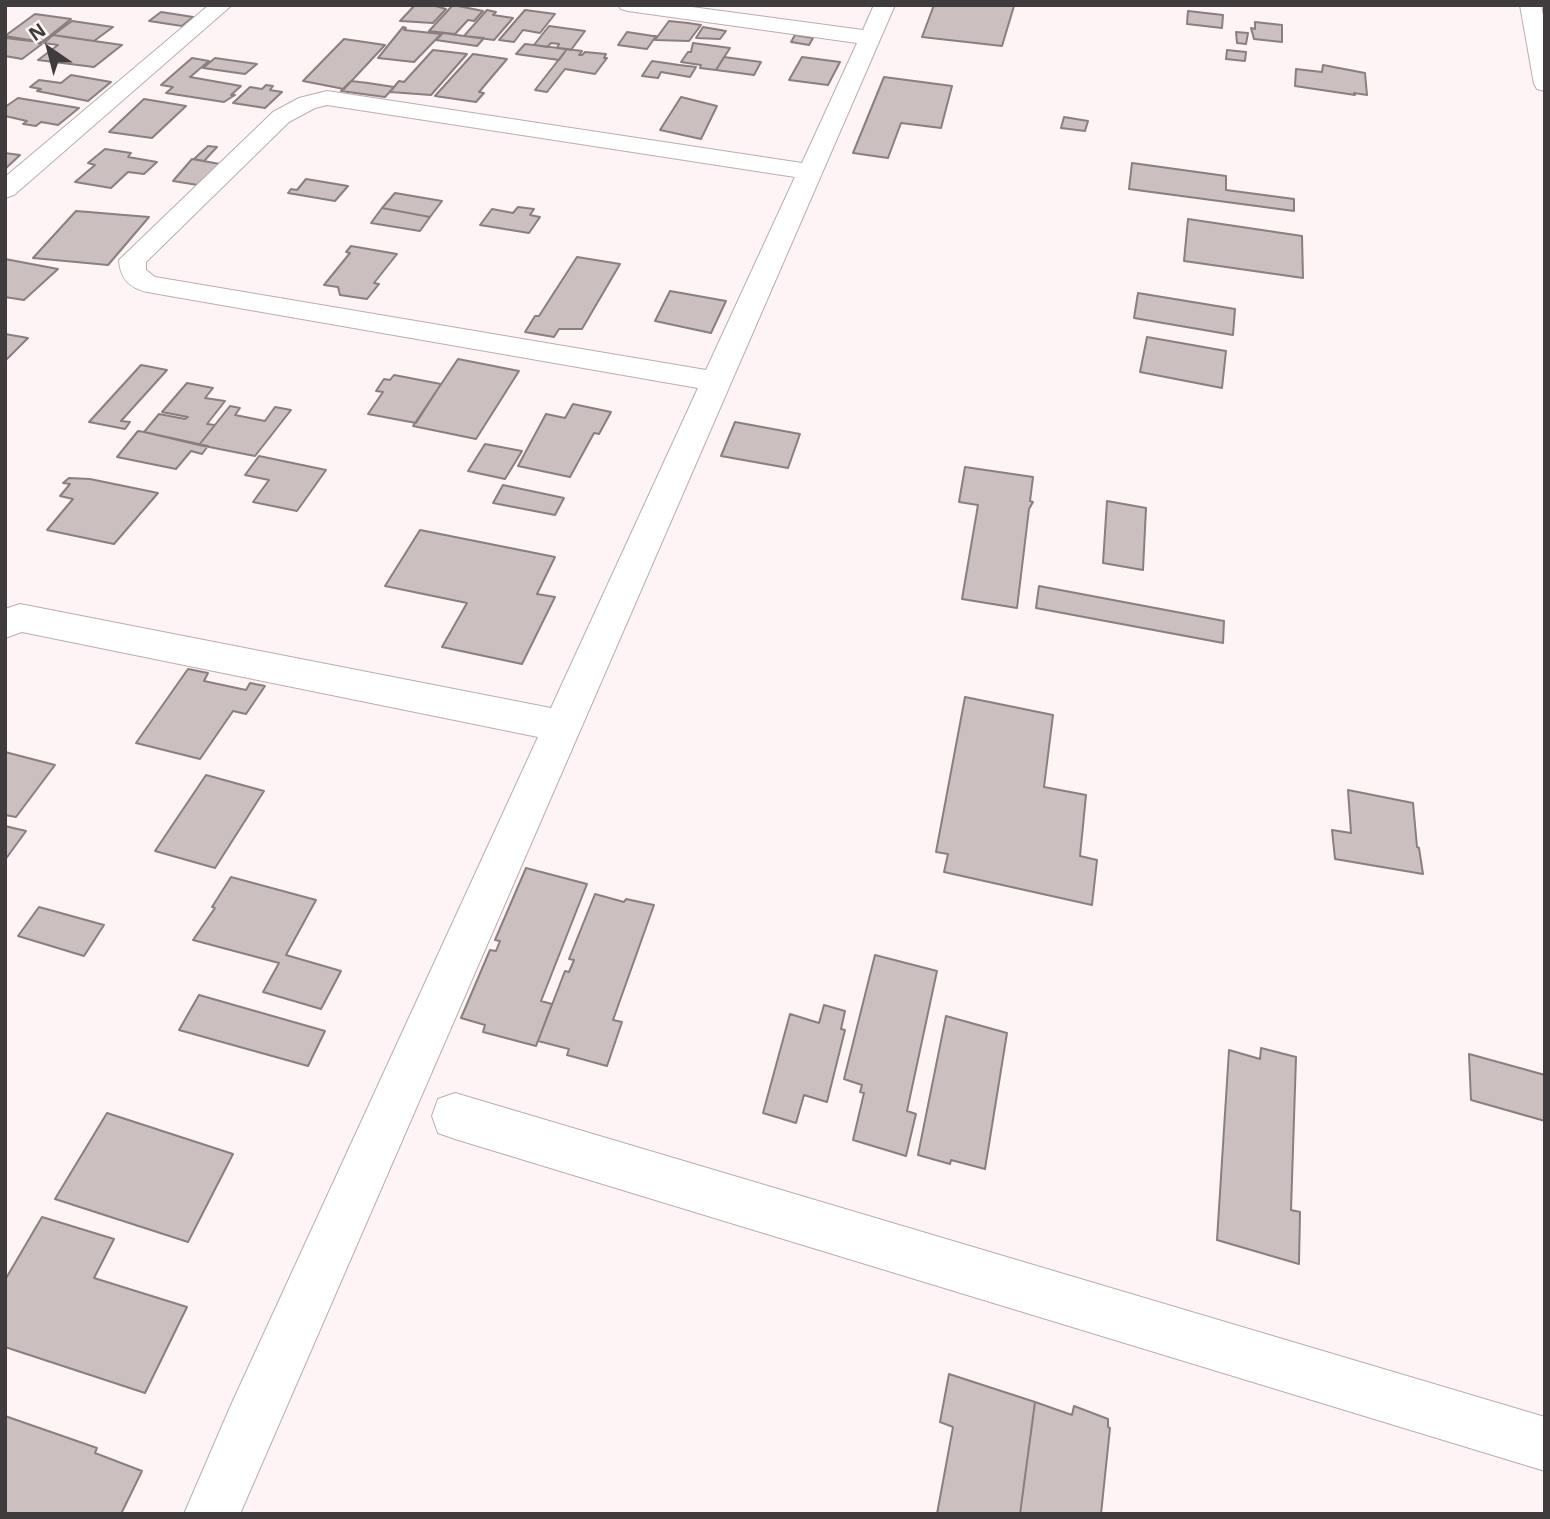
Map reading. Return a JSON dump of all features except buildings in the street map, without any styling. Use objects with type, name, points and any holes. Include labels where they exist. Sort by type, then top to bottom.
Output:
[{"type":"street","points":[[5,190],[222,5]]},
{"type":"street","points":[[628,5],[871,37]]},
{"type":"street","points":[[212,1514],[885,5]]},
{"type":"street","points":[[1530,5],[1545,84]]},
{"type":"street","points":[[717,382],[147,284],[133,273],[132,260],[281,117],[307,103],[327,98],[811,172]]},
{"type":"street","points":[[5,624],[20,618],[563,726]]},
{"type":"street","points":[[455,1116],[1545,1444]]}]
